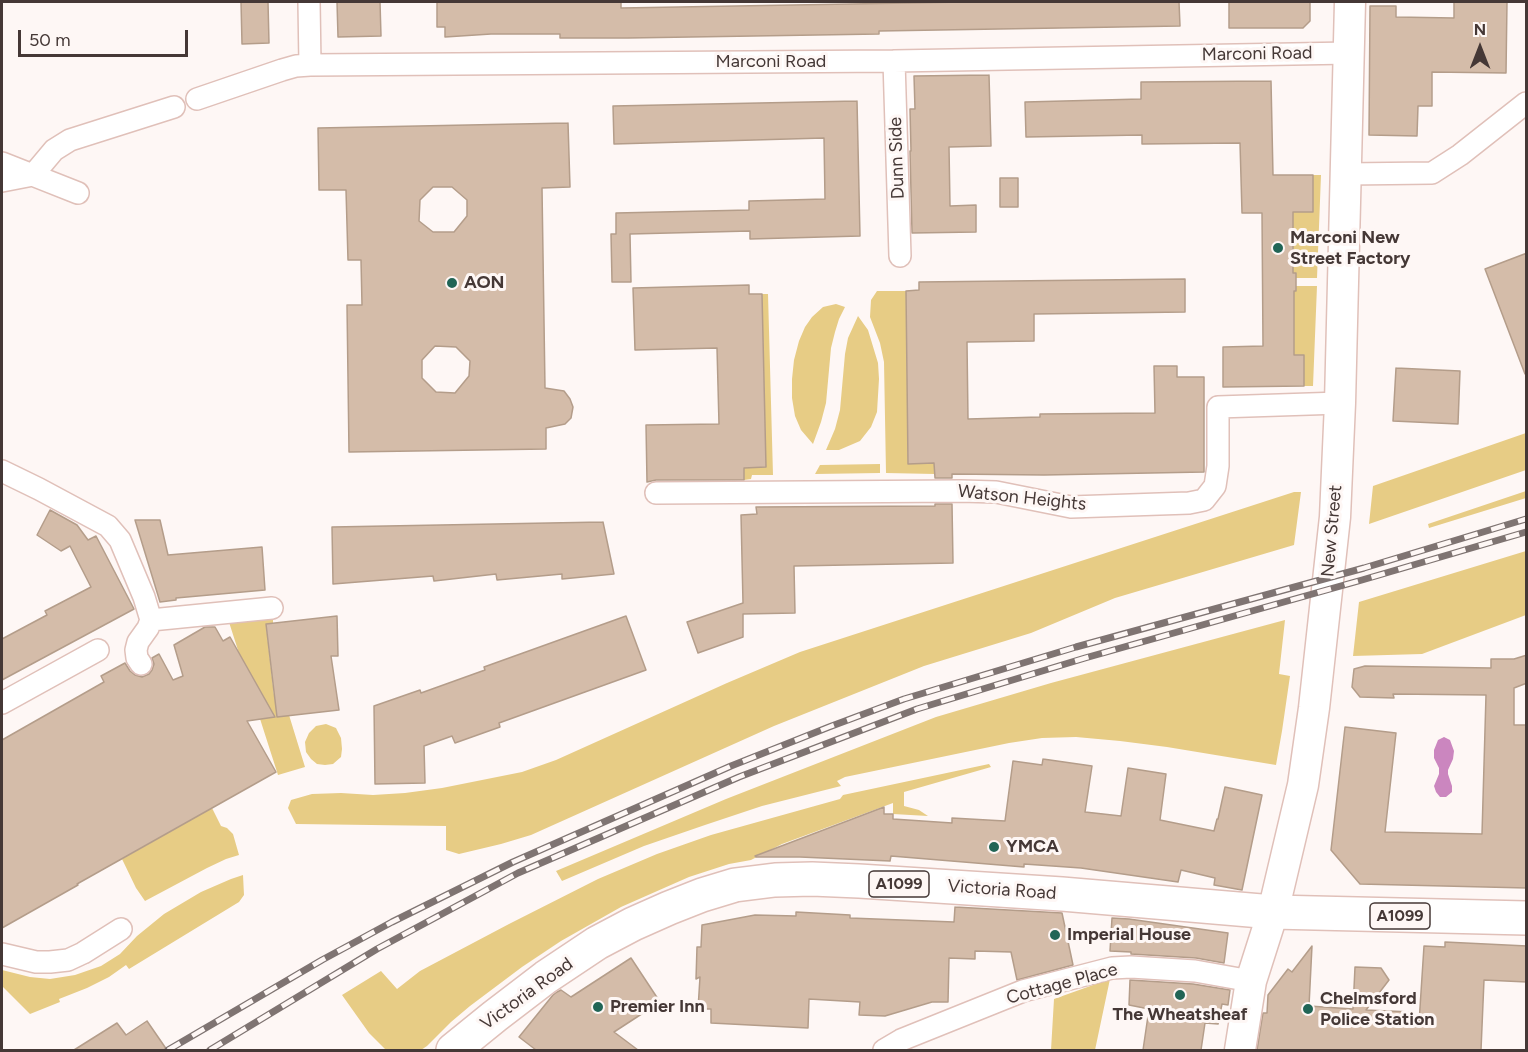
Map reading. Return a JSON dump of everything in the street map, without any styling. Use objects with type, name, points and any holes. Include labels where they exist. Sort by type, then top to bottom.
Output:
[{"type":"main road","name":"New Street","points":[[1240,1050],[1251,981],[1273,912],[1303,785],[1335,517],[1347,174],[1350,2]]},
{"type":"main road","name":"Victoria Road","points":[[453,1050],[546,977],[597,944],[669,908],[735,885],[776,880],[847,881],[1062,894],[1273,912],[1527,918]]},
{"type":"street","points":[[309,2],[310,65]]},
{"type":"street","name":"Marconi Road","points":[[197,99],[282,70],[310,65],[894,61],[1350,52]]},
{"type":"street","name":"Dunn Side","points":[[894,61],[900,256]]},
{"type":"street","points":[[1347,174],[1431,173],[1460,155],[1527,103]]},
{"type":"street","points":[[2,181],[33,175],[54,150],[70,140],[174,107]]},
{"type":"street","points":[[2,163],[78,193]]},
{"type":"street","name":"Watson Heights","points":[[656,493],[961,491],[996,492],[1071,507],[1189,503],[1204,500],[1215,486],[1218,466],[1218,406],[1340,403]]},
{"type":"street","points":[[2,471],[108,526],[120,540],[151,620],[136,650],[141,664]]},
{"type":"street","points":[[151,620],[272,608]]},
{"type":"street","points":[[2,703],[98,650]]},
{"type":"street","points":[[2,954],[36,962],[68,960],[122,929]]},
{"type":"street","name":"Cottage Place","points":[[884,1050],[901,1040],[1023,991],[1112,968],[1195,971],[1251,981]]},
{"type":"shaded area","points":[[1313,175],[1321,175],[1317,278],[1296,278],[1296,273],[1293,273],[1293,212],[1313,212]]},
{"type":"shaded area","points":[[1296,286],[1317,286],[1313,386],[1304,386],[1304,356],[1294,355],[1294,291],[1296,291]]},
{"type":"shaded area","points":[[877,291],[906,291],[909,464],[934,463],[935,474],[886,473],[884,362],[880,343],[870,317],[871,300]]},
{"type":"shaded area","points":[[762,294],[768,294],[773,475],[752,475],[751,479],[744,480],[744,468],[766,467]]},
{"type":"shaded area","points":[[836,304],[845,307],[839,319],[831,348],[826,403],[813,444],[801,430],[795,416],[792,398],[794,360],[799,341],[812,317],[823,307]]},
{"type":"shaded area","points":[[858,316],[868,330],[878,363],[877,412],[871,427],[860,441],[839,450],[826,450],[840,410],[848,338]]},
{"type":"shaded area","points":[[1526,433],[1526,470],[1369,524],[1373,486]]},
{"type":"shaded area","points":[[880,464],[880,473],[815,474],[820,465]]},
{"type":"shaded area","points":[[1526,491],[1526,498],[1429,528],[1428,524]]},
{"type":"shaded area","points":[[1294,492],[1301,492],[1294,545],[1115,598],[1031,633],[924,666],[774,726],[531,835],[459,854],[446,850],[446,826],[296,824],[288,808],[291,800],[312,794],[405,793],[522,772],[556,760],[800,652]]},
{"type":"shaded area","points":[[1526,551],[1526,615],[1422,654],[1353,656],[1359,602]]},
{"type":"shaded area","points":[[273,614],[273,623],[266,625],[274,695],[289,715],[305,767],[278,775],[228,619]]},
{"type":"shaded area","points":[[1285,620],[1279,674],[1290,676],[1276,765],[1120,741],[1076,737],[1042,738],[845,777],[837,781],[841,786],[762,806],[705,825],[644,846],[562,881],[556,871],[726,799],[936,717],[1051,683]]},
{"type":"shaded area","points":[[326,724],[336,728],[341,738],[342,749],[341,757],[333,764],[325,765],[317,764],[311,759],[306,752],[305,742],[309,733],[316,726]]},
{"type":"shaded area","points":[[1444,737],[1450,740],[1454,751],[1448,770],[1452,792],[1446,797],[1440,797],[1434,786],[1439,768],[1434,758],[1434,750],[1438,740]]},
{"type":"shaded area","points":[[989,764],[991,767],[904,792],[904,806],[919,810],[928,816],[893,814],[893,803],[782,844],[751,860],[729,864],[689,877],[621,907],[561,941],[522,967],[470,1006],[421,1050],[385,1049],[369,1033],[342,995],[381,971],[397,989],[420,971],[509,924],[598,879],[657,854],[711,835],[840,799],[843,795]]},
{"type":"shaded area","points":[[212,808],[221,826],[233,834],[239,855],[207,868],[145,901],[122,859]]},
{"type":"shaded area","points":[[243,875],[244,895],[239,902],[129,969],[126,965],[109,977],[59,999],[60,1002],[30,1014],[2,986],[2,970],[50,979],[75,975],[101,966],[120,954],[137,936],[164,914],[201,892]]},
{"type":"shaded area","points":[[1110,979],[1095,1050],[1051,1050],[1054,999]]},
{"type":"building","points":[[241,2],[268,2],[269,43],[242,44]]},
{"type":"building","points":[[337,2],[380,2],[381,36],[338,37]]},
{"type":"building","points":[[437,2],[621,2],[621,8],[965,2],[1179,2],[1180,26],[628,38],[560,38],[560,34],[445,37],[445,27],[437,27]]},
{"type":"building","points":[[1229,2],[1310,2],[1310,21],[1303,28],[1229,28]]},
{"type":"building","points":[[1454,2],[1507,2],[1506,73],[1432,72],[1432,106],[1418,106],[1417,136],[1369,135],[1370,6],[1396,6],[1396,17],[1454,18]]},
{"type":"building","points":[[989,75],[991,146],[949,147],[950,206],[976,205],[976,232],[912,233],[910,109],[915,109],[914,76]]},
{"type":"building","points":[[1271,81],[1273,175],[1313,175],[1313,212],[1293,212],[1293,273],[1296,273],[1294,355],[1304,355],[1304,386],[1223,387],[1223,347],[1263,346],[1262,213],[1242,213],[1240,143],[1142,144],[1142,135],[1026,137],[1025,102],[1141,99],[1141,82]]},
{"type":"building","points":[[857,101],[860,236],[750,239],[750,231],[630,234],[631,282],[612,282],[611,234],[616,234],[616,213],[749,210],[749,201],[825,199],[824,138],[614,144],[613,106]]},
{"type":"building","name":"AON","points":[[568,123],[570,187],[542,188],[545,388],[564,391],[573,407],[571,418],[565,424],[546,428],[546,449],[349,452],[347,305],[362,305],[361,260],[348,260],[346,190],[319,190],[318,128]],"holes":[[[433,187],[452,187],[467,200],[467,216],[454,232],[433,232],[419,221],[420,200]],[[435,346],[456,347],[470,361],[469,376],[455,393],[436,392],[422,378],[422,360]]]},
{"type":"building","points":[[1000,178],[1018,178],[1018,207],[1000,207]]},
{"type":"building","points":[[1527,253],[1527,374],[1525,374],[1485,269]]},
{"type":"building","points":[[1185,279],[1185,312],[1034,314],[1034,341],[967,342],[968,419],[1040,417],[1040,414],[1155,413],[1154,366],[1177,366],[1177,377],[1204,377],[1204,472],[952,474],[952,478],[935,478],[934,463],[908,464],[906,291],[919,290],[919,282]]},
{"type":"building","points":[[749,285],[749,294],[762,294],[766,467],[744,468],[744,480],[656,480],[647,482],[646,425],[719,424],[717,348],[635,350],[633,288]]},
{"type":"building","points":[[1396,368],[1460,371],[1458,424],[1393,421]]},
{"type":"building","points":[[935,504],[952,504],[953,563],[794,566],[795,613],[743,614],[743,637],[698,653],[687,622],[743,603],[741,515],[757,514],[756,507],[935,506]]},
{"type":"building","points":[[50,510],[77,525],[88,540],[96,536],[134,609],[2,680],[2,639],[47,615],[45,611],[91,587],[70,546],[61,551],[37,535]]},
{"type":"building","points":[[135,520],[160,520],[168,555],[262,547],[265,590],[176,598],[176,600],[160,602]]},
{"type":"building","points":[[603,522],[614,574],[562,579],[562,574],[497,580],[496,574],[434,581],[433,576],[333,584],[332,527]]},
{"type":"building","points":[[337,616],[338,656],[331,656],[339,710],[277,717],[266,624]]},
{"type":"building","points":[[626,616],[646,670],[499,723],[500,727],[455,743],[452,736],[424,746],[425,783],[375,784],[374,706],[420,690],[421,693],[485,670],[484,667]]},
{"type":"building","points":[[205,627],[215,627],[223,641],[230,637],[275,717],[247,721],[276,772],[2,928],[2,740],[104,682],[101,676],[125,663],[130,671],[142,677],[152,670],[154,664],[152,658],[159,654],[173,680],[183,676],[174,645]]},
{"type":"building","points":[[1527,655],[1527,683],[1514,688],[1514,725],[1527,725],[1527,888],[1360,884],[1331,850],[1345,727],[1396,733],[1385,832],[1482,834],[1486,695],[1393,694],[1394,698],[1360,697],[1352,687],[1354,669],[1365,666],[1491,668],[1491,659],[1514,659]]},
{"type":"building","points":[[1043,759],[1092,766],[1085,812],[1121,816],[1128,768],[1166,774],[1160,820],[1214,831],[1225,787],[1262,795],[1242,890],[1214,885],[1215,878],[1181,870],[1178,882],[1081,868],[1024,864],[1024,867],[891,856],[890,861],[755,856],[884,807],[884,814],[893,814],[893,819],[952,823],[952,818],[1005,821],[1013,761],[1042,765]]},
{"type":"building","points":[[955,907],[1062,913],[1073,965],[1017,980],[1011,952],[975,951],[975,959],[949,958],[948,1002],[932,1002],[885,1016],[859,1015],[860,1002],[809,999],[808,1028],[711,1023],[711,1009],[698,1009],[700,977],[696,979],[697,947],[701,947],[702,925],[755,915],[796,916],[796,912],[850,915],[850,918],[954,922]]},
{"type":"building","points":[[1112,918],[1228,933],[1224,963],[1196,958],[1110,951]]},
{"type":"building","points":[[1445,942],[1527,946],[1527,982],[1484,980],[1481,1050],[1257,1050],[1263,1013],[1267,1013],[1268,995],[1288,969],[1292,972],[1312,946],[1309,1006],[1353,1009],[1355,967],[1381,968],[1389,980],[1366,1010],[1412,1012],[1419,1023],[1424,946],[1445,947]]},
{"type":"building","name":"Premier Inn","points":[[631,958],[660,1002],[614,1032],[638,1050],[536,1050],[519,1037],[557,992],[561,990],[571,997]]},
{"type":"building","name":"The Wheatsheaf","points":[[1130,980],[1193,984],[1230,990],[1228,1005],[1222,1004],[1218,1024],[1205,1023],[1201,1050],[1143,1050],[1149,1009],[1129,1005]]},
{"type":"building","points":[[147,1021],[167,1050],[74,1050],[117,1023],[126,1035]]},
{"type":"railway","points":[[168,1050],[322,960],[392,922],[513,862],[731,766],[829,727],[904,699],[1076,647],[1364,568],[1526,519]]},
{"type":"railway","points":[[210,1050],[377,949],[518,873],[739,777],[917,709],[1085,658],[1526,532]]},
{"type":"place","name":"Marconi New Street Factory","points":[[1278,248]]},
{"type":"place","name":"AON","points":[[452,283]]},
{"type":"place","name":"YMCA","points":[[994,847]]},
{"type":"place","name":"Imperial House","points":[[1055,935]]},
{"type":"place","name":"The Wheatsheaf","points":[[1180,995]]},
{"type":"place","name":"Premier Inn","points":[[598,1007]]},
{"type":"place","name":"Chelmsford Police Station","points":[[1308,1009]]}]
